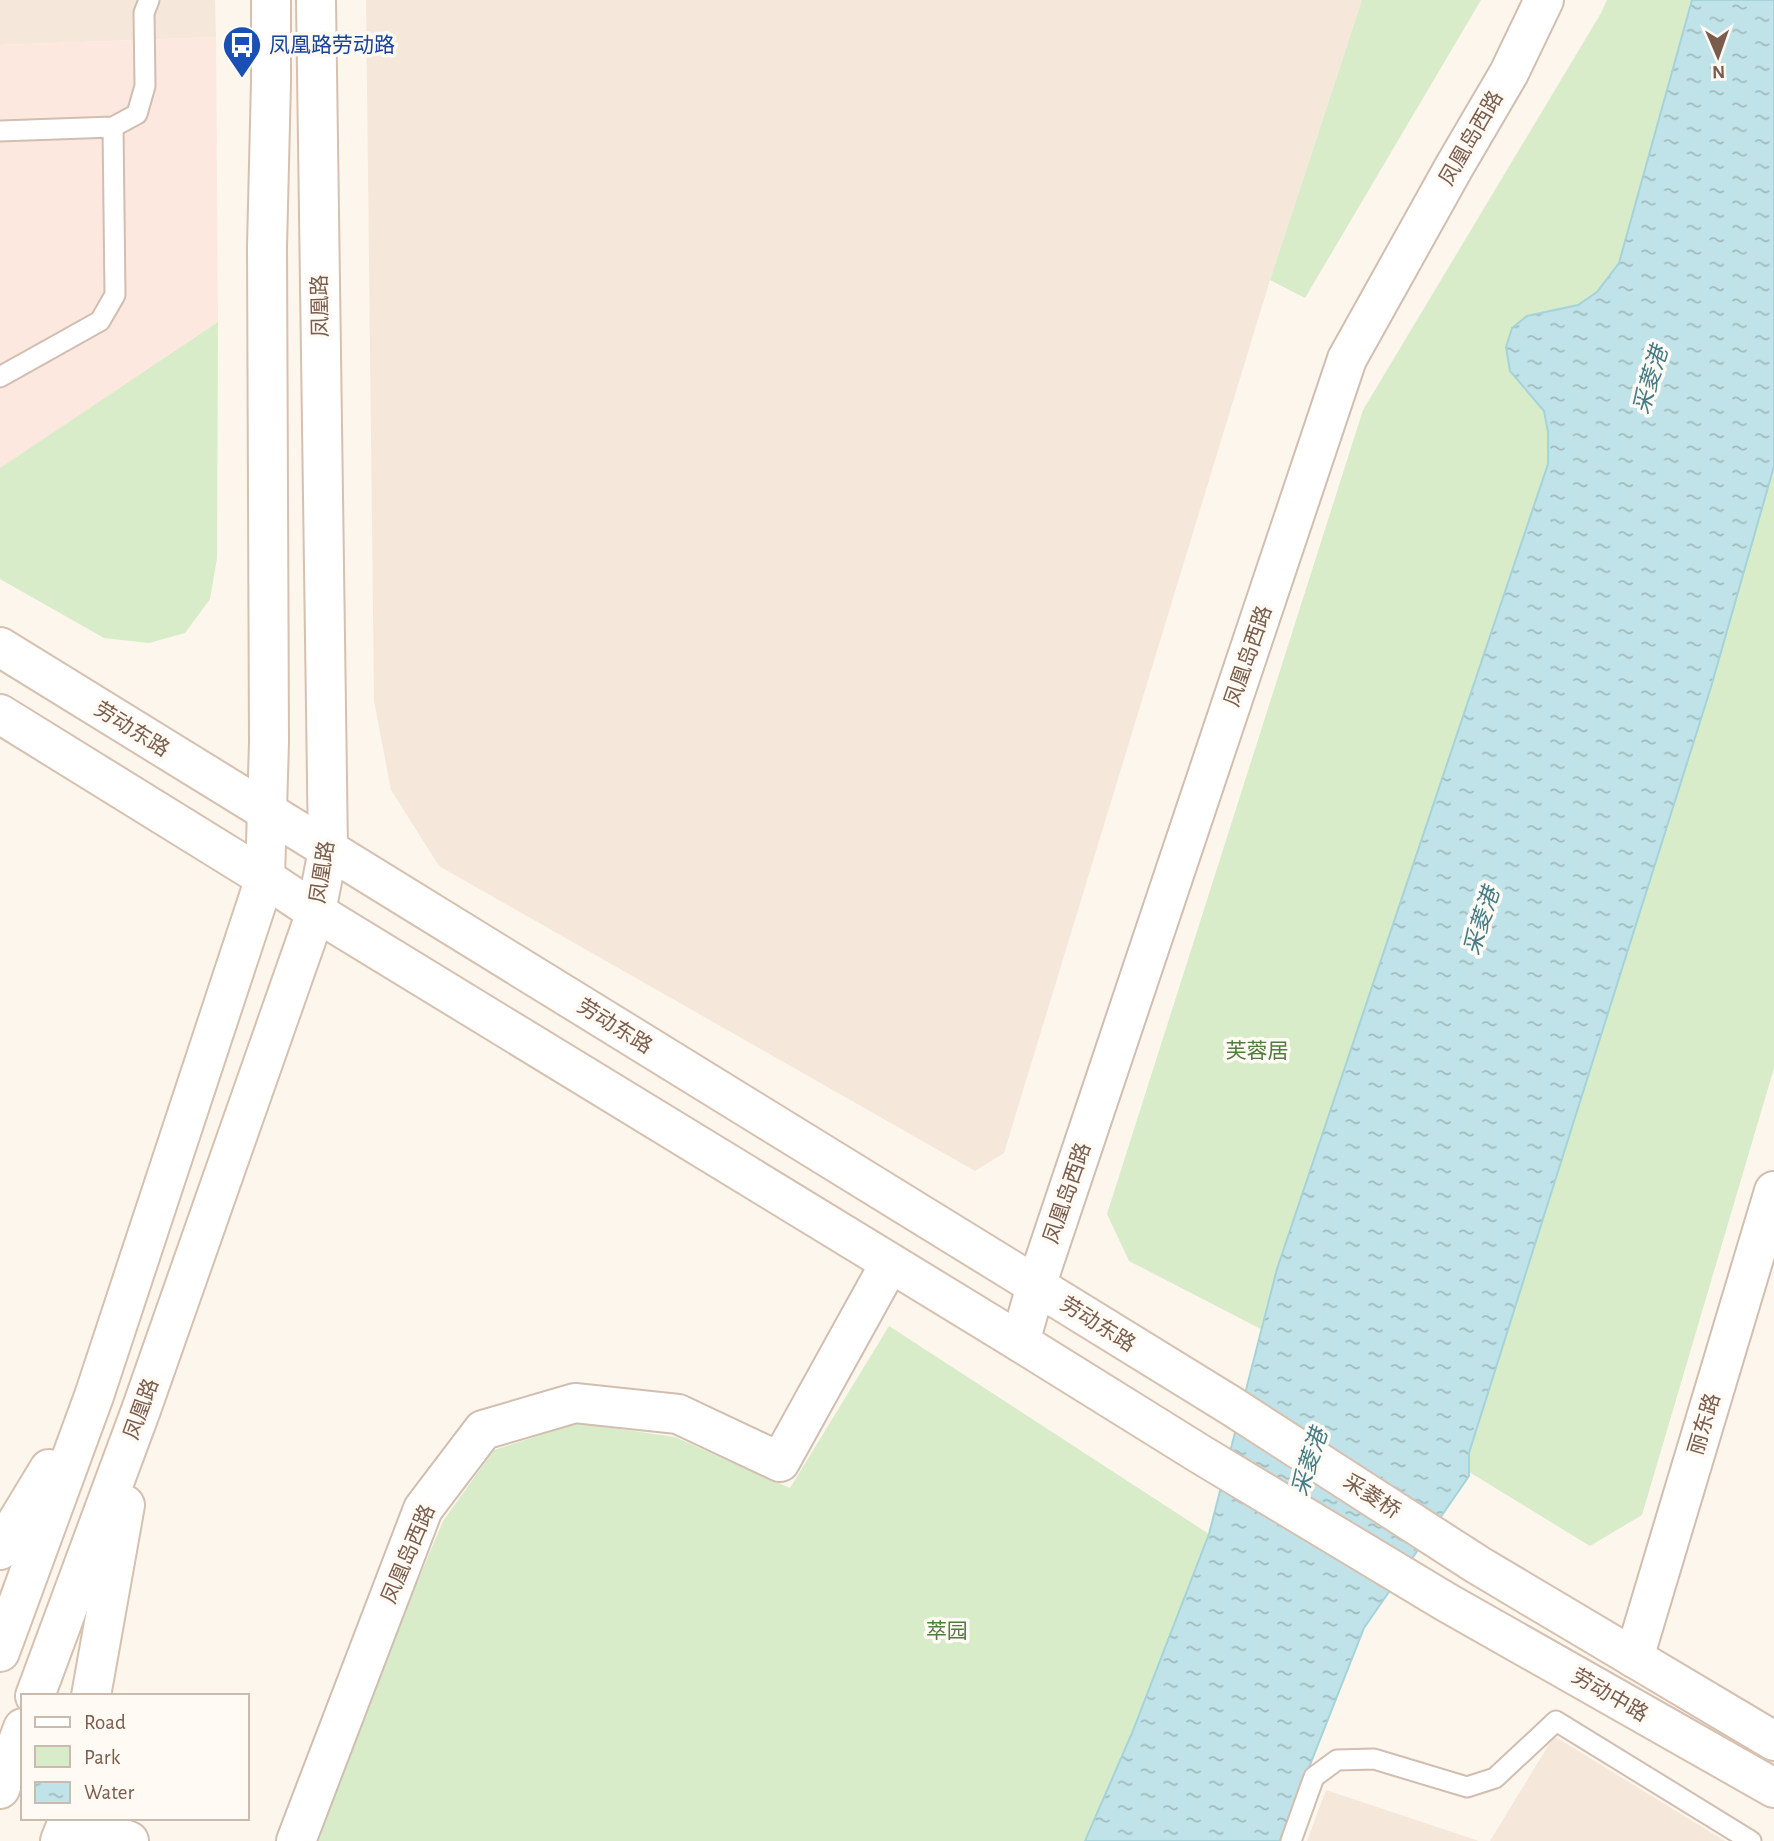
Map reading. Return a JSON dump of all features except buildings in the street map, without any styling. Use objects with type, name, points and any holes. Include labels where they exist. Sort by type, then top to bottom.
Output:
[{"type":"main road","points":[[0,1652],[94,1396],[265,877],[268,813],[267,247],[271,0]]},
{"type":"main road","name":"凤凰路","points":[[36,1694],[141,1410],[316,912],[328,850],[316,0]]},
{"type":"main road","name":"凤凰岛西路","points":[[1020,1342],[1036,1286],[1347,359],[1509,73],[1544,0]]},
{"type":"main road","name":"劳动东路","points":[[0,648],[1230,1405]]},
{"type":"main road","points":[[0,714],[265,877],[316,912],[1020,1342]]},
{"type":"main road","name":"丽东路","points":[[1634,1658],[1774,1191]]},
{"type":"main road","name":"凤凰岛西路","points":[[296,1841],[423,1509],[483,1430],[575,1403],[678,1414],[780,1462],[890,1263]]},
{"type":"main road","name":"劳动中路","points":[[1020,1342],[1446,1602],[1774,1787]]},
{"type":"main road","points":[[0,1550],[94,1396]]},
{"type":"main road","name":"采菱桥","points":[[1230,1405],[1478,1564]]},
{"type":"main road","points":[[91,1694],[141,1410]]},
{"type":"main road","name":"劳动中路","points":[[1478,1564],[1774,1741]]},
{"type":"main road","points":[[0,1789],[21,1733]]},
{"type":"main road","points":[[60,1841],[69,1820]]},
{"type":"main road","points":[[75,1820],[129,1841]]},
{"type":"lane","points":[[0,131],[113,127],[136,114],[145,86],[144,13],[149,0]]},
{"type":"lane","points":[[0,377],[100,321],[115,295],[113,127]]},
{"type":"lane","points":[[1291,1841],[1314,1777],[1337,1760],[1374,1759],[1467,1787],[1495,1778],[1556,1721],[1752,1841]]},
{"type":"shaded area","points":[[0,0],[215,0],[216,37],[0,45]]},
{"type":"shaded area","points":[[366,0],[1362,0],[1270,280],[1004,1153],[975,1171],[439,866],[391,790],[374,701]]},
{"type":"shaded area","points":[[216,37],[218,322],[0,468],[0,45]]},
{"type":"shaded area","points":[[1554,1736],[1725,1841],[1490,1841]]},
{"type":"shaded area","points":[[1326,1790],[1479,1841],[1307,1841]]},
{"type":"green space","points":[[1362,0],[1481,0],[1305,298],[1270,280]]},
{"type":"green space","name":"芙蓉居","points":[[1607,0],[1715,0],[1296,1347],[1129,1261],[1107,1214],[1363,410]]},
{"type":"green space","points":[[218,322],[217,558],[210,599],[185,633],[149,643],[104,638],[0,579],[0,468]]},
{"type":"green space","points":[[1774,344],[1774,1068],[1642,1515],[1590,1546],[1420,1442]]},
{"type":"green space","name":"萃园","points":[[889,1326],[1209,1534],[1132,1733],[1085,1841],[308,1841],[443,1521],[494,1450],[578,1423],[675,1437],[790,1488]]},
{"type":"water","name":"采菱港","points":[[1692,0],[1774,0],[1774,466],[1711,687],[1469,1453],[1469,1476],[1364,1628],[1280,1841],[1085,1841],[1132,1733],[1209,1534],[1277,1269],[1548,464],[1548,432],[1544,411],[1510,371],[1506,347],[1512,328],[1527,316],[1578,305],[1597,292],[1619,263]]},
{"type":"place","name":"凤凰路劳动路","points":[[242,79]]}]
